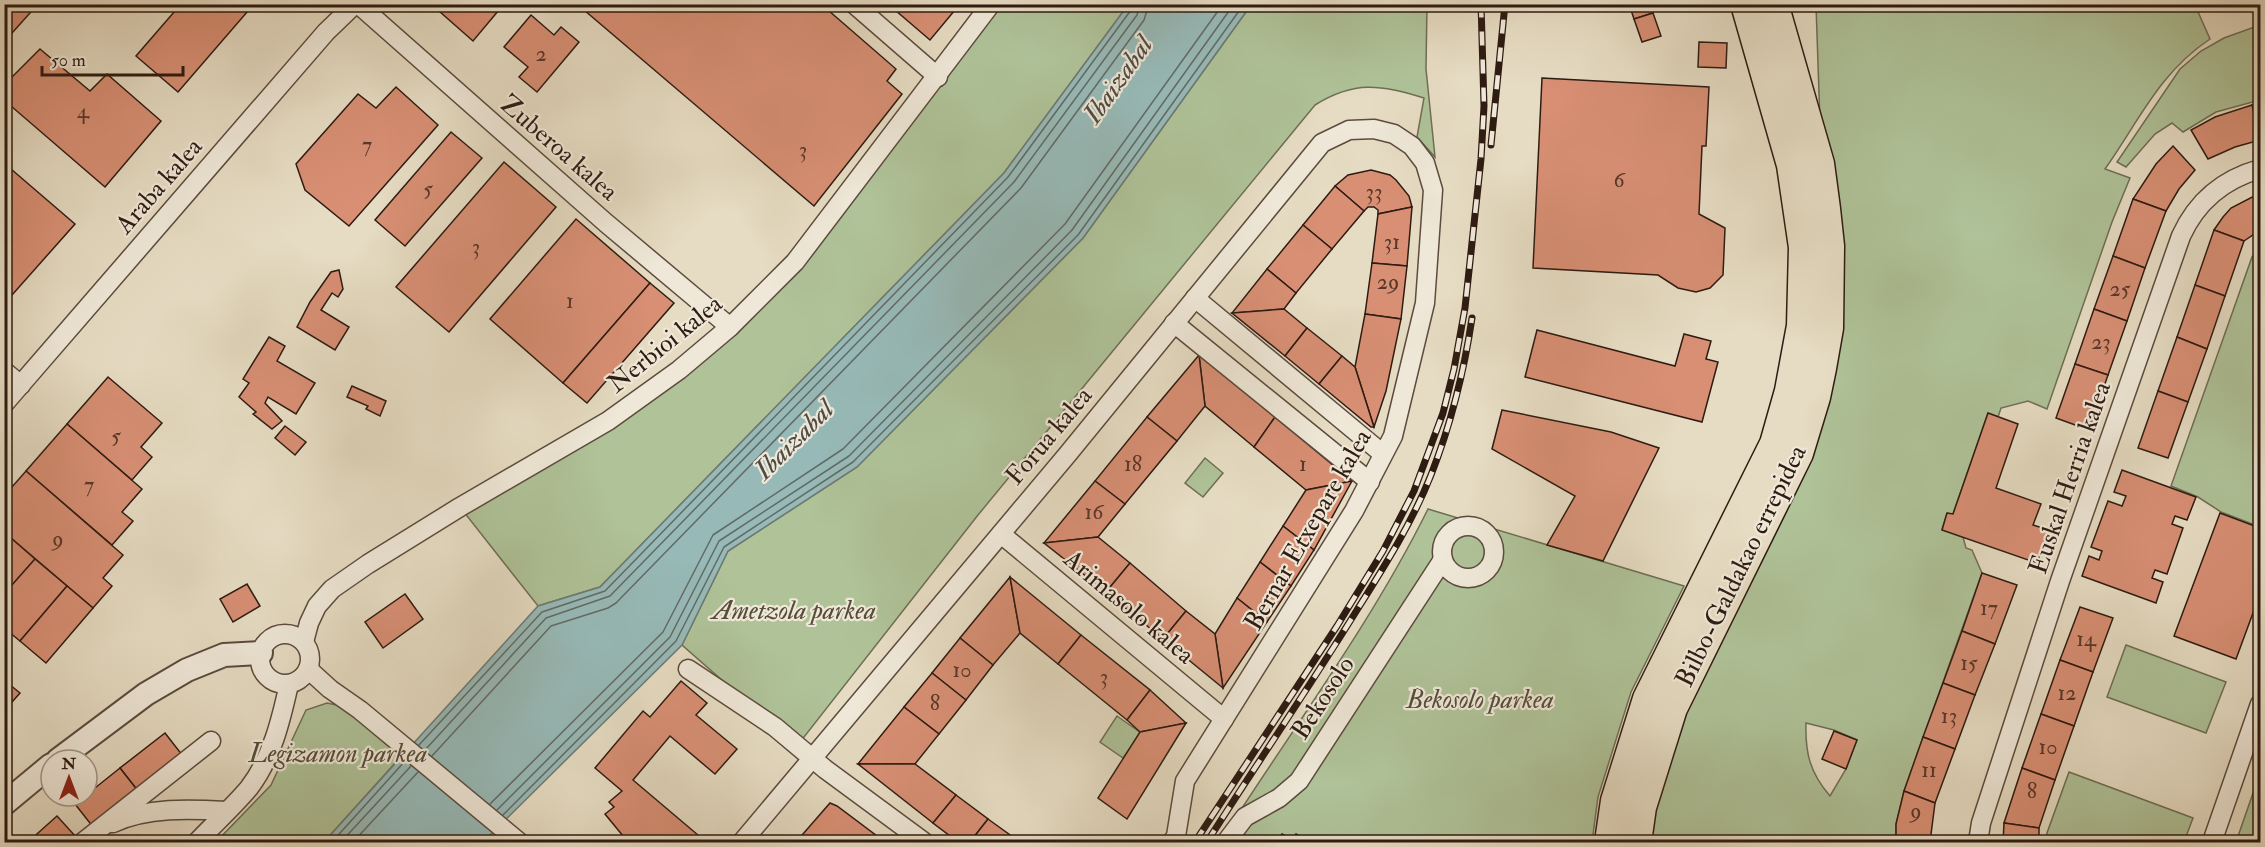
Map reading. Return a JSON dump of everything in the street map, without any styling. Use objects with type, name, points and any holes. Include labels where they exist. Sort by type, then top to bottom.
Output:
[{"type":"highway","name":"Bilbo-Galdakao errepidea","points":[[1610,843],[1616,801],[1648,699],[1775,444],[1791,391],[1799,345],[1802,326],[1804,247],[1800,212],[1792,165],[1746,4]]},
{"type":"highway","name":"Bilbo-Galdakao errepidea","points":[[1636,843],[1641,807],[1672,708],[1798,453],[1815,397],[1828,328],[1829,246],[1821,176],[1773,4]]},
{"type":"street","name":"Zuberoa kalea","points":[[357,4],[606,223],[730,327]]},
{"type":"street","name":"Araba kalea","points":[[4,404],[326,32],[357,4]]},
{"type":"street","points":[[854,4],[938,76]]},
{"type":"street","name":"Nerbioi kalea","points":[[304,642],[317,606],[332,589],[460,507],[608,421],[679,370],[730,327],[795,262],[991,4]]},
{"type":"street","name":"Bernar Etxepare kalea","points":[[1172,843],[1176,836],[1185,781],[1354,511],[1394,436],[1425,303],[1433,190],[1425,163],[1412,146],[1394,134],[1374,129],[1349,130],[1322,143]]},
{"type":"street","name":"Forua kalea","points":[[742,843],[1001,534],[1322,143]]},
{"type":"street","name":"Euskal Herria kalea","points":[[1978,843],[1981,823],[2060,580],[2181,236],[2188,221],[2207,197],[2229,180],[2260,169]]},
{"type":"street","points":[[1195,298],[1383,454]]},
{"type":"street","points":[[1174,323],[1370,482]]},
{"type":"street","points":[[4,371],[21,385]]},
{"type":"street","name":"Arimasolo kalea","points":[[1001,534],[1224,719]]},
{"type":"street","name":"Bekosolo","points":[[1226,843],[1245,817],[1280,798],[1299,781],[1442,561]]},
{"type":"street","points":[[291,635],[304,642],[310,655],[308,669],[297,681],[281,684],[267,676],[260,661],[264,646],[276,636],[291,635]]},
{"type":"street","points":[[74,748],[146,694],[187,670],[224,655],[261,653]]},
{"type":"street","points":[[308,669],[514,838]]},
{"type":"street","points":[[688,669],[775,727],[812,759],[924,843]]},
{"type":"street","points":[[197,843],[249,787],[266,758],[280,725],[289,684]]},
{"type":"street","points":[[2212,843],[2260,704]]},
{"type":"street","points":[[89,837],[211,741]]},
{"type":"street","points":[[4,804],[39,775]]},
{"type":"street","points":[[89,837],[120,820],[137,816],[186,810],[227,811]]},
{"type":"green space","points":[[987,5],[1128,5],[1004,173],[600,587],[538,606],[460,507],[608,421],[730,327],[938,77]]},
{"type":"green space","name":"Ametzola parkea","points":[[1251,5],[1427,5],[1426,69],[1435,157],[1417,137],[1424,98],[1394,90],[1368,87],[1343,92],[1315,105],[978,515],[797,746],[682,645],[728,551],[857,467],[1083,238]]},
{"type":"green space","points":[[1816,5],[2195,5],[2210,39],[2192,52],[2163,82],[2105,169],[2130,178],[2112,222],[2047,409],[2028,401],[2001,408],[1998,417],[1988,413],[1953,514],[1947,513],[1942,529],[1963,537],[1966,548],[1972,550],[1982,573],[1904,791],[1896,824],[1896,842],[1648,842],[1653,810],[1684,713],[1746,587],[1820,122]],"holes":[[[1806,723],[1834,730],[1857,740],[1846,769],[1830,796],[1813,771],[1810,762]]]},
{"type":"green space","points":[[2260,25],[2260,100],[2216,112],[2183,132],[2172,123],[2155,134],[2126,167],[2117,162],[2180,69],[2201,51],[2224,38]]},
{"type":"green space","points":[[2260,248],[2260,527],[2221,512],[2198,497],[2171,486],[2252,257]]},
{"type":"green space","points":[[1205,458],[1223,473],[1203,497],[1185,483]]},
{"type":"green space","name":"Bekosolo parkea","points":[[1428,509],[1684,586],[1631,692],[1598,797],[1592,842],[1220,842],[1355,637]]},
{"type":"green space","points":[[2126,645],[2226,682],[2206,733],[2107,697]]},
{"type":"green space","name":"Legizamon parkea","points":[[327,703],[360,710],[405,752],[324,842],[216,842],[271,785],[306,710]]},
{"type":"green space","points":[[1117,716],[1141,733],[1123,758],[1100,742]]},
{"type":"green space","points":[[2069,772],[2193,818],[2184,842],[2047,842],[2047,833]]},
{"type":"green space","points":[[2260,773],[2260,842],[2236,842]]},
{"type":"water","name":"Ibaizabal","points":[[1128,5],[1251,5],[1083,238],[857,467],[728,551],[682,645],[483,842],[324,842],[538,606],[600,587],[1004,173]]},
{"type":"building","points":[[4,4],[38,4],[4,42]]},
{"type":"building","points":[[181,4],[254,4],[178,92],[136,56]]},
{"type":"building","points":[[431,4],[504,4],[473,41]]},
{"type":"building","points":[[577,4],[821,4],[896,69],[887,81],[902,94],[814,206]]},
{"type":"building","points":[[888,4],[960,4],[930,40]]},
{"type":"building","points":[[1629,4],[1650,4],[1653,13],[1634,19]]},
{"type":"building","points":[[1653,13],[1661,36],[1642,42],[1634,19]]},
{"type":"building","points":[[531,15],[554,35],[561,27],[579,42],[537,92],[519,77],[528,67],[504,47]]},
{"type":"building","points":[[1699,42],[1727,43],[1726,68],[1698,67]]},
{"type":"building","points":[[40,49],[90,91],[107,74],[161,121],[105,187],[4,100],[4,85]]},
{"type":"building","points":[[1542,78],[1709,87],[1706,146],[1702,146],[1699,214],[1725,228],[1723,275],[1710,288],[1696,292],[1678,288],[1658,275],[1533,268]]},
{"type":"building","points":[[396,87],[438,125],[349,226],[305,190],[296,164],[358,94],[376,108]]},
{"type":"building","points":[[2260,104],[2260,140],[2252,105]]},
{"type":"building","points":[[2252,105],[2260,140],[2235,147],[2208,159],[2191,130],[2215,117]]},
{"type":"building","points":[[451,132],[482,158],[405,246],[375,220]]},
{"type":"building","points":[[2173,146],[2195,170],[2179,189],[2166,211],[2133,199],[2156,164]]},
{"type":"building","points":[[504,162],[556,207],[449,332],[396,287]]},
{"type":"building","points":[[4,163],[75,224],[4,304]]},
{"type":"building","points":[[1371,170],[1390,175],[1396,180],[1409,196],[1412,207],[1378,214],[1378,210],[1374,207],[1368,207],[1364,211],[1335,186],[1348,175]]},
{"type":"building","points":[[1335,186],[1364,211],[1332,249],[1303,225]]},
{"type":"building","points":[[2260,194],[2260,230],[2244,241],[2214,230],[2231,208]]},
{"type":"building","points":[[2133,199],[2166,211],[2145,268],[2113,256]]},
{"type":"building","points":[[1412,207],[1407,266],[1372,263],[1378,214]]},
{"type":"building","points":[[576,219],[650,283],[563,383],[490,319]]},
{"type":"building","points":[[1303,225],[1332,249],[1296,293],[1267,269]]},
{"type":"building","points":[[2214,230],[2244,241],[2225,296],[2195,285]]},
{"type":"building","points":[[2113,256],[2145,268],[2127,321],[2094,309]]},
{"type":"building","points":[[1372,263],[1407,266],[1401,319],[1365,314]]},
{"type":"building","points":[[1267,269],[1296,293],[1284,309],[1232,313]]},
{"type":"building","points":[[339,270],[343,289],[338,297],[332,293],[321,310],[349,327],[335,350],[297,327],[310,302],[331,272]]},
{"type":"building","points":[[650,283],[674,303],[587,403],[563,383]]},
{"type":"building","points":[[2195,285],[2225,296],[2207,349],[2177,337]]},
{"type":"building","points":[[1284,309],[1307,328],[1285,356],[1232,313]]},
{"type":"building","points":[[2094,309],[2127,321],[2108,375],[2075,364]]},
{"type":"building","points":[[1365,314],[1401,319],[1386,391],[1374,427],[1355,367]]},
{"type":"building","points":[[1307,328],[1342,356],[1319,384],[1285,356]]},
{"type":"building","points":[[1537,330],[1675,366],[1684,334],[1711,341],[1706,359],[1718,362],[1702,422],[1525,377]]},
{"type":"building","points":[[269,337],[285,346],[277,361],[315,383],[296,414],[268,397],[265,403],[282,421],[272,429],[253,414],[256,412],[239,397],[249,383],[243,379]]},
{"type":"building","points":[[2177,337],[2207,349],[2188,402],[2158,391]]},
{"type":"building","points":[[1199,355],[1275,417],[1254,447],[1205,406]]},
{"type":"building","points":[[1199,355],[1205,406],[1177,441],[1147,417]]},
{"type":"building","points":[[1342,356],[1355,367],[1374,427],[1371,427],[1319,384]]},
{"type":"building","points":[[2075,364],[2108,375],[2089,430],[2056,418]]},
{"type":"building","points":[[108,377],[162,423],[141,447],[152,457],[132,480],[67,424]]},
{"type":"building","points":[[352,386],[386,401],[380,416],[366,409],[368,406],[347,397]]},
{"type":"building","points":[[2158,391],[2188,402],[2168,458],[2138,448]]},
{"type":"building","points":[[1502,410],[1611,432],[1659,448],[1603,561],[1547,545],[1575,496],[1492,449]]},
{"type":"building","points":[[1988,413],[2018,424],[1996,488],[2041,504],[2033,525],[2049,530],[2037,563],[1942,530],[1947,513],[1953,514]]},
{"type":"building","points":[[1147,417],[1177,441],[1125,504],[1095,481]]},
{"type":"building","points":[[1275,417],[1352,481],[1306,490],[1254,447]]},
{"type":"building","points":[[67,424],[142,489],[122,512],[133,521],[112,545],[26,471]]},
{"type":"building","points":[[285,426],[306,442],[295,455],[275,438]]},
{"type":"building","points":[[2122,470],[2196,497],[2187,520],[2175,516],[2172,524],[2183,528],[2167,574],[2155,570],[2152,578],[2163,582],[2156,603],[2082,576],[2089,556],[2099,560],[2102,551],[2091,547],[2108,501],[2122,506],[2126,496],[2114,492]]},
{"type":"building","points":[[26,471],[123,555],[103,578],[112,586],[93,608],[4,532],[4,496]]},
{"type":"building","points":[[1095,481],[1125,504],[1098,537],[1044,543]]},
{"type":"building","points":[[1352,481],[1314,550],[1283,526],[1306,490]]},
{"type":"building","points":[[2220,513],[2260,528],[2260,594],[2236,659],[2174,636]]},
{"type":"building","points":[[1283,526],[1314,550],[1291,586],[1260,562]]},
{"type":"building","points":[[4,532],[35,559],[4,594]]},
{"type":"building","points":[[1098,537],[1130,563],[1106,592],[1044,543]]},
{"type":"building","points":[[35,559],[67,586],[20,641],[4,628],[4,594]]},
{"type":"building","points":[[1260,562],[1291,586],[1267,622],[1237,598]]},
{"type":"building","points":[[1130,563],[1186,611],[1163,639],[1106,592]]},
{"type":"building","points":[[1982,573],[2017,585],[1995,644],[1962,631]]},
{"type":"building","points":[[1010,577],[1020,633],[993,665],[960,638]]},
{"type":"building","points":[[1010,577],[1081,635],[1058,664],[1020,633]]},
{"type":"building","points":[[247,584],[260,606],[233,622],[220,599]]},
{"type":"building","points":[[67,586],[93,608],[46,663],[20,641]]},
{"type":"building","points":[[405,594],[423,619],[383,648],[365,622]]},
{"type":"building","points":[[1237,598],[1267,622],[1223,688],[1215,634]]},
{"type":"building","points":[[2080,607],[2113,618],[2093,672],[2060,660]]},
{"type":"building","points":[[1186,611],[1215,634],[1223,688],[1163,639]]},
{"type":"building","points":[[1962,631],[1995,644],[1975,695],[1943,683]]},
{"type":"building","points":[[1081,635],[1150,690],[1127,720],[1058,664]]},
{"type":"building","points":[[960,638],[993,665],[966,700],[932,673]]},
{"type":"building","points":[[2060,660],[2093,672],[2074,726],[2041,714]]},
{"type":"building","points":[[932,673],[966,700],[939,734],[904,707]]},
{"type":"building","points":[[4,680],[20,693],[4,711]]},
{"type":"building","points":[[681,681],[707,703],[696,715],[737,749],[715,774],[670,736],[633,780],[705,841],[628,842],[605,814],[614,807],[609,802],[622,791],[595,768],[643,711],[650,717]]},
{"type":"building","points":[[1943,683],[1975,695],[1955,749],[1923,737]]},
{"type":"building","points":[[1150,690],[1186,723],[1140,732],[1127,720]]},
{"type":"building","points":[[904,707],[939,734],[915,764],[858,764]]},
{"type":"building","points":[[2041,714],[2074,726],[2055,780],[2022,768]]},
{"type":"building","points":[[1186,723],[1127,819],[1098,798],[1140,732]]},
{"type":"building","points":[[1834,731],[1857,740],[1846,769],[1822,759]]},
{"type":"building","points":[[165,733],[183,756],[138,791],[120,768]]},
{"type":"building","points":[[1923,737],[1955,749],[1935,803],[1904,791]]},
{"type":"building","points":[[858,764],[915,764],[956,795],[933,823]]},
{"type":"building","points":[[120,768],[138,791],[93,827],[78,808],[99,808],[99,785]]},
{"type":"building","points":[[2022,768],[2055,780],[2039,828],[2004,823]]},
{"type":"building","points":[[1904,791],[1935,803],[1930,842],[1896,842],[1896,824]]},
{"type":"building","points":[[956,795],[988,819],[970,842],[958,842],[933,823]]},
{"type":"building","points":[[830,803],[837,806],[885,842],[796,842]]},
{"type":"building","points":[[57,816],[77,838],[71,842],[28,842]]},
{"type":"building","points":[[988,819],[1020,842],[970,842]]},
{"type":"building","points":[[2004,823],[2039,828],[2039,842],[2003,842]]},
{"type":"building","points":[[1282,834],[1292,840],[1296,834],[1304,838],[1301,842],[1277,842]]},
{"type":"railway","points":[[1195,842],[1337,626],[1383,551],[1414,491],[1443,413],[1465,308],[1481,159],[1484,106],[1481,4]]},
{"type":"railway","points":[[1491,145],[1505,4]]},
{"type":"railway","points":[[1207,842],[1387,561],[1415,510],[1431,475],[1451,417],[1472,318]]}]
